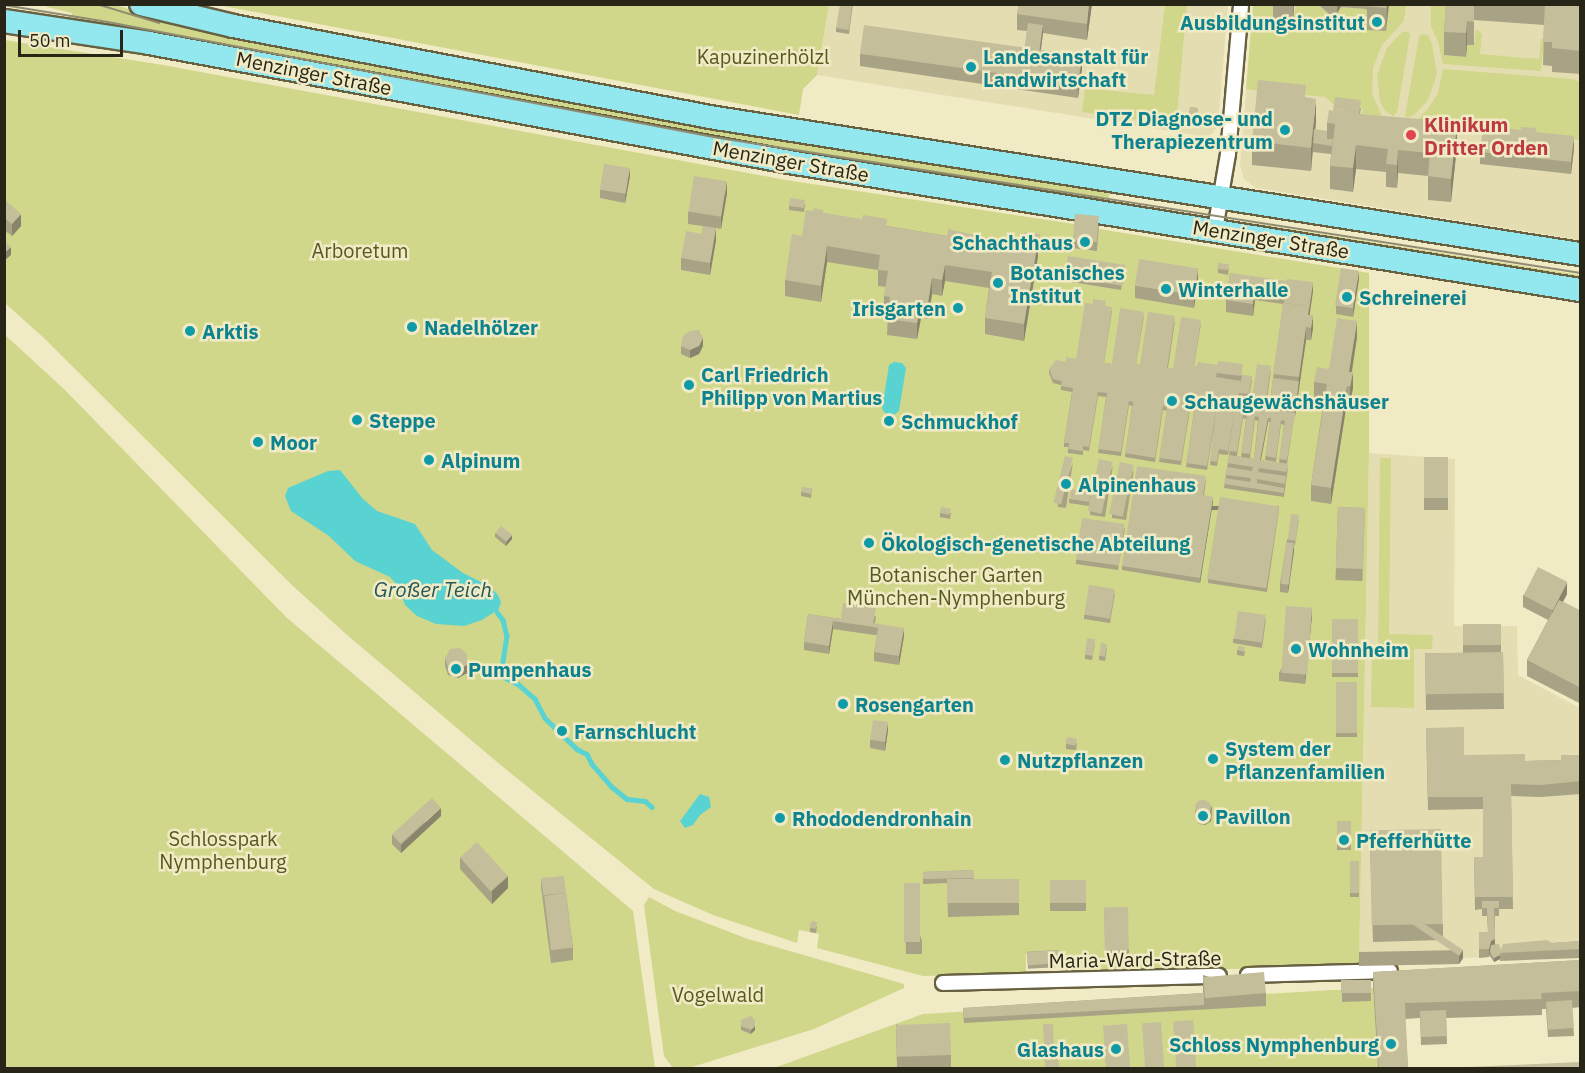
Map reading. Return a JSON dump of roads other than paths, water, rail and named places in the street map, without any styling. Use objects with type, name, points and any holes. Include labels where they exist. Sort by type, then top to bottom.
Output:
[{"type":"main road","name":"Menzinger Straße","points":[[141,4],[233,27],[716,118],[1581,254]]},
{"type":"main road","name":"Menzinger Straße","points":[[4,21],[149,43],[789,162],[1581,290]]},
{"type":"street","points":[[1215,230],[1222,196],[1241,4]]},
{"type":"street","name":"Maria-Ward-Straße","points":[[943,983],[1402,971]]},
{"type":"water","points":[[894,362],[902,363],[906,368],[899,411],[894,415],[886,414],[882,409],[889,365]]},
{"type":"water","name":"Großer Teich","points":[[340,470],[363,499],[377,511],[415,524],[432,550],[463,573],[489,586],[498,595],[501,602],[499,609],[482,620],[464,626],[436,624],[417,616],[405,605],[398,586],[390,577],[355,561],[329,536],[291,511],[285,496],[288,488],[328,471]]},
{"type":"water","points":[[700,794],[709,797],[711,807],[700,815],[693,825],[685,828],[680,821]]},
{"type":"waterway","points":[[497,612],[503,620],[507,636],[502,666],[504,677],[518,684],[535,699],[545,718],[577,749],[587,754],[592,764],[611,786],[627,799],[645,801],[652,807]]},
{"type":"tram line","points":[[97,4],[159,23]]},
{"type":"tram line","points":[[4,5],[108,22],[713,137],[1580,273]]},
{"type":"place","name":"Ausbildungsinstitut","points":[[1377,22]]},
{"type":"place","name":"Landesanstalt für Landwirtschaft","points":[[971,67]]},
{"type":"place","name":"DTZ Diagnose- und Therapiezentrum","points":[[1285,130]]},
{"type":"place","name":"Klinikum Dritter Orden","points":[[1411,135]]},
{"type":"place","name":"Schachthaus","points":[[1085,242]]},
{"type":"place","name":"Botanisches Institut","points":[[998,283]]},
{"type":"place","name":"Winterhalle","points":[[1166,289]]},
{"type":"place","name":"Schreinerei","points":[[1347,297]]},
{"type":"place","name":"Irisgarten","points":[[958,308]]},
{"type":"place","name":"Nadelhölzer","points":[[412,327]]},
{"type":"place","name":"Arktis","points":[[190,331]]},
{"type":"place","name":"Carl Friedrich Philipp von Martius","points":[[689,385]]},
{"type":"place","name":"Schaugewächshäuser","points":[[1172,401]]},
{"type":"place","name":"Steppe","points":[[357,420]]},
{"type":"place","name":"Schmuckhof","points":[[889,421]]},
{"type":"place","name":"Moor","points":[[258,442]]},
{"type":"place","name":"Alpinum","points":[[429,460]]},
{"type":"place","name":"Alpinenhaus","points":[[1066,484]]},
{"type":"place","name":"Ökologisch-genetische Abteilung","points":[[869,543]]},
{"type":"place","name":"Wohnheim","points":[[1296,649]]},
{"type":"place","name":"Pumpenhaus","points":[[456,669]]},
{"type":"place","name":"Rosengarten","points":[[843,704]]},
{"type":"place","name":"Farnschlucht","points":[[562,731]]},
{"type":"place","name":"System der Pflanzenfamilien","points":[[1213,759]]},
{"type":"place","name":"Nutzpflanzen","points":[[1005,760]]},
{"type":"place","name":"Pavillon","points":[[1203,816]]},
{"type":"place","name":"Rhododendronhain","points":[[780,818]]},
{"type":"place","name":"Pfefferhütte","points":[[1344,840]]},
{"type":"place","name":"Schloss Nymphenburg","points":[[1391,1044]]},
{"type":"place","name":"Glashaus","points":[[1116,1049]]},
{"type":"park label","name":"Kapuzinerhölzl","points":[[763,56]]},
{"type":"park label","name":"Arboretum","points":[[360,250]]},
{"type":"park label","name":"Botanischer Garten München-Nymphenburg","points":[[956,586]]},
{"type":"park label","name":"Schlosspark Nymphenburg","points":[[223,850]]},
{"type":"park label","name":"Vogelwald","points":[[718,994]]}]
